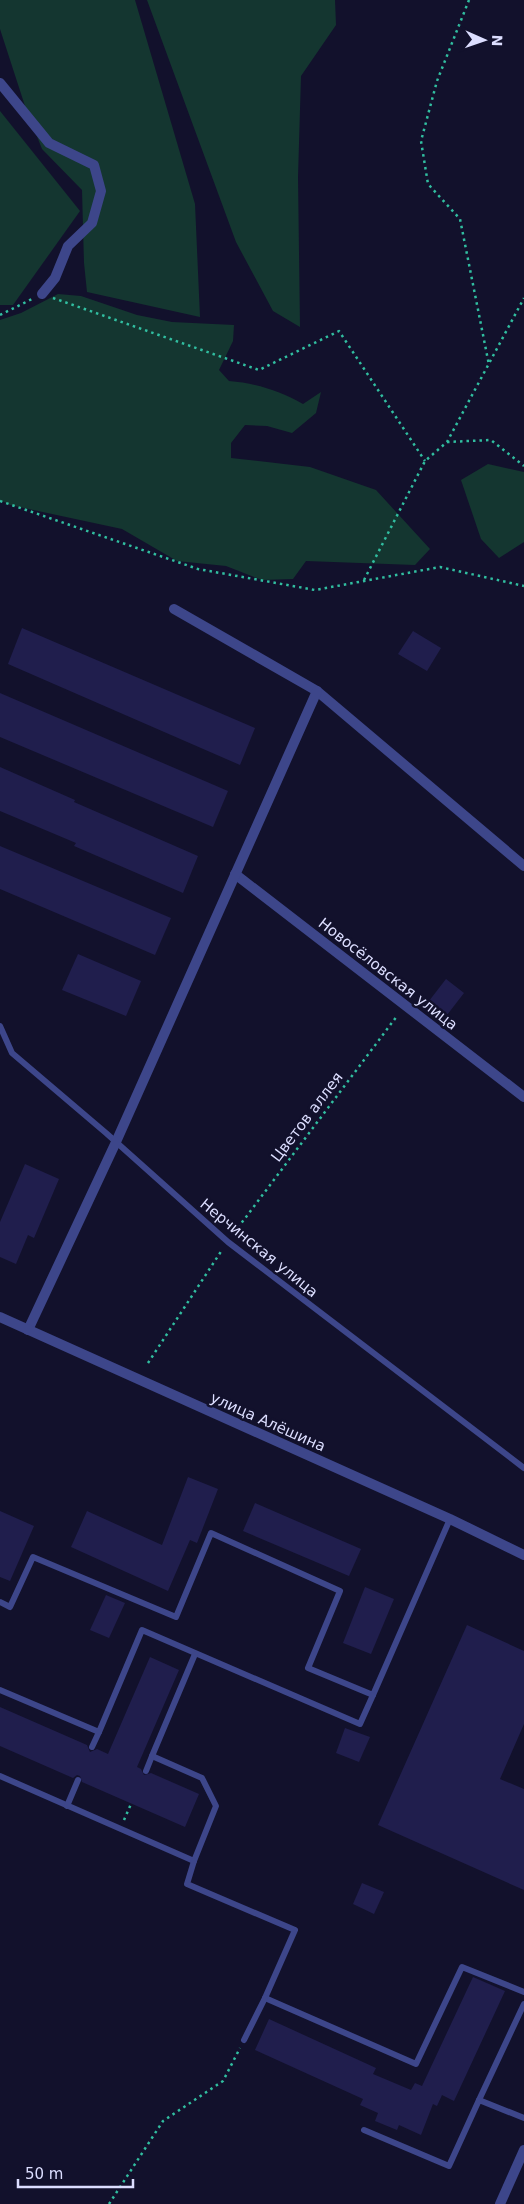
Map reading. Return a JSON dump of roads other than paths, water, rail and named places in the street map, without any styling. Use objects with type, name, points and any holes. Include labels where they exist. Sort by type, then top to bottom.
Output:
[{"type":"street","points":[[0,83],[49,143],[94,165],[101,191],[92,223],[68,246],[55,278],[42,294]]},
{"type":"street","points":[[174,609],[316,691],[524,866]]},
{"type":"street","points":[[28,1330],[116,1142],[316,691]]},
{"type":"street","name":"Новосёловская улица","points":[[235,874],[524,1097]]},
{"type":"street","name":"улица Алёшина","points":[[0,1317],[450,1519],[524,1555]]},
{"type":"street","points":[[500,2204],[524,2150]]},
{"type":"lane","name":"Нерчинская улица","points":[[0,1026],[12,1053],[116,1142],[228,1242],[524,1468]]},
{"type":"lane","points":[[92,1747],[142,1630],[360,1724],[450,1519]]},
{"type":"lane","points":[[0,1602],[10,1607],[33,1557],[176,1618],[212,1533],[340,1591],[308,1668],[373,1695]]},
{"type":"lane","points":[[146,1771],[195,1654]]},
{"type":"lane","points":[[0,1690],[99,1732]]},
{"type":"lane","points":[[152,1756],[202,1778],[216,1806],[187,1884],[295,1930],[244,2040]]},
{"type":"lane","points":[[0,1776],[194,1861]]},
{"type":"lane","points":[[67,1806],[78,1780]]},
{"type":"lane","points":[[265,1998],[416,2064],[462,1967],[524,1992]]},
{"type":"lane","points":[[364,2130],[448,2166],[524,2004]]},
{"type":"lane","points":[[479,2100],[524,2118]]}]
